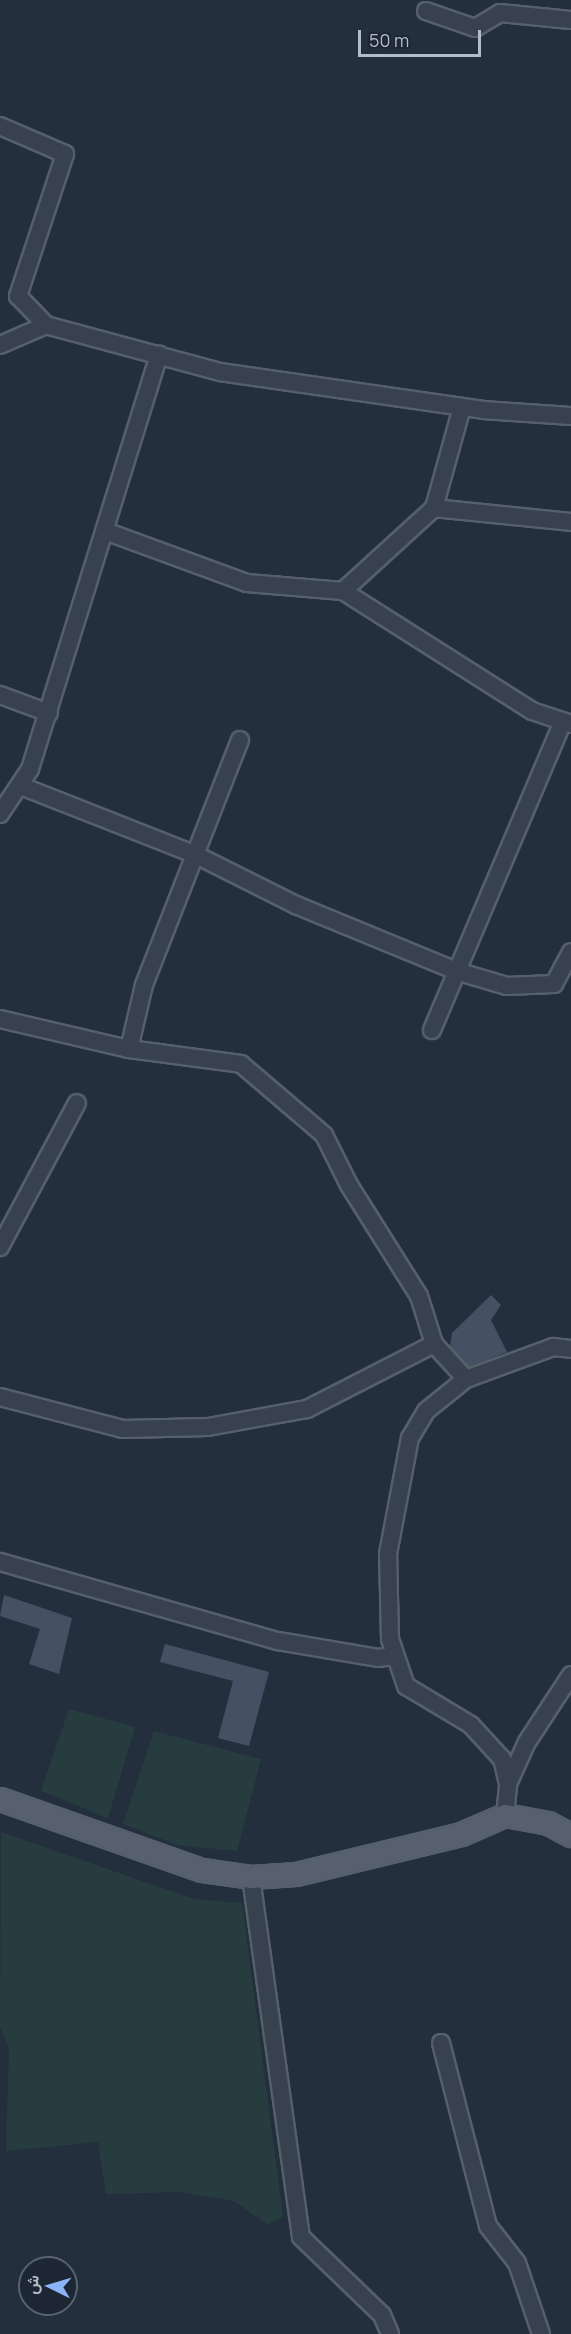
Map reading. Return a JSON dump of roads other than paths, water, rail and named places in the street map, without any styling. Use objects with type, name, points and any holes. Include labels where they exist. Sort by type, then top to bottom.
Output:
[{"type":"main road","points":[[0,1799],[202,1870],[251,1877],[296,1874],[462,1834],[505,1815],[548,1823],[571,1835]]},
{"type":"street","points":[[426,11],[475,28],[500,14],[571,20]]},
{"type":"street","points":[[0,126],[65,154],[18,296],[46,325],[220,372],[462,407],[571,416]]},
{"type":"street","points":[[0,345],[46,325]]},
{"type":"street","points":[[0,814],[21,786],[49,713],[159,355]]},
{"type":"street","points":[[343,591],[434,508],[462,407]]},
{"type":"street","points":[[434,508],[571,522]]},
{"type":"street","points":[[105,531],[247,583],[343,591],[532,711],[566,723],[432,1030]]},
{"type":"street","points":[[0,695],[49,713]]},
{"type":"street","points":[[129,1048],[144,985],[240,740]]},
{"type":"street","points":[[21,786],[196,855],[296,905],[456,971],[507,987],[554,984],[571,952]]},
{"type":"street","points":[[0,1019],[129,1048],[241,1064],[324,1135],[349,1185],[419,1296],[434,1344],[466,1379]]},
{"type":"street","points":[[0,1247],[77,1103]]},
{"type":"street","points":[[0,1397],[123,1429],[208,1427],[307,1409],[434,1344]]},
{"type":"street","points":[[508,1784],[502,1759],[471,1725],[406,1686],[390,1639],[388,1554],[410,1438],[426,1411],[466,1379],[553,1347],[571,1349]]},
{"type":"street","points":[[0,1562],[278,1641],[378,1658],[395,1656]]},
{"type":"street","points":[[505,1815],[508,1784],[527,1742],[571,1675]]},
{"type":"street","points":[[251,1877],[301,2237],[382,2315],[390,2334]]},
{"type":"street","points":[[441,2043],[488,2226],[517,2264],[541,2334]]}]
